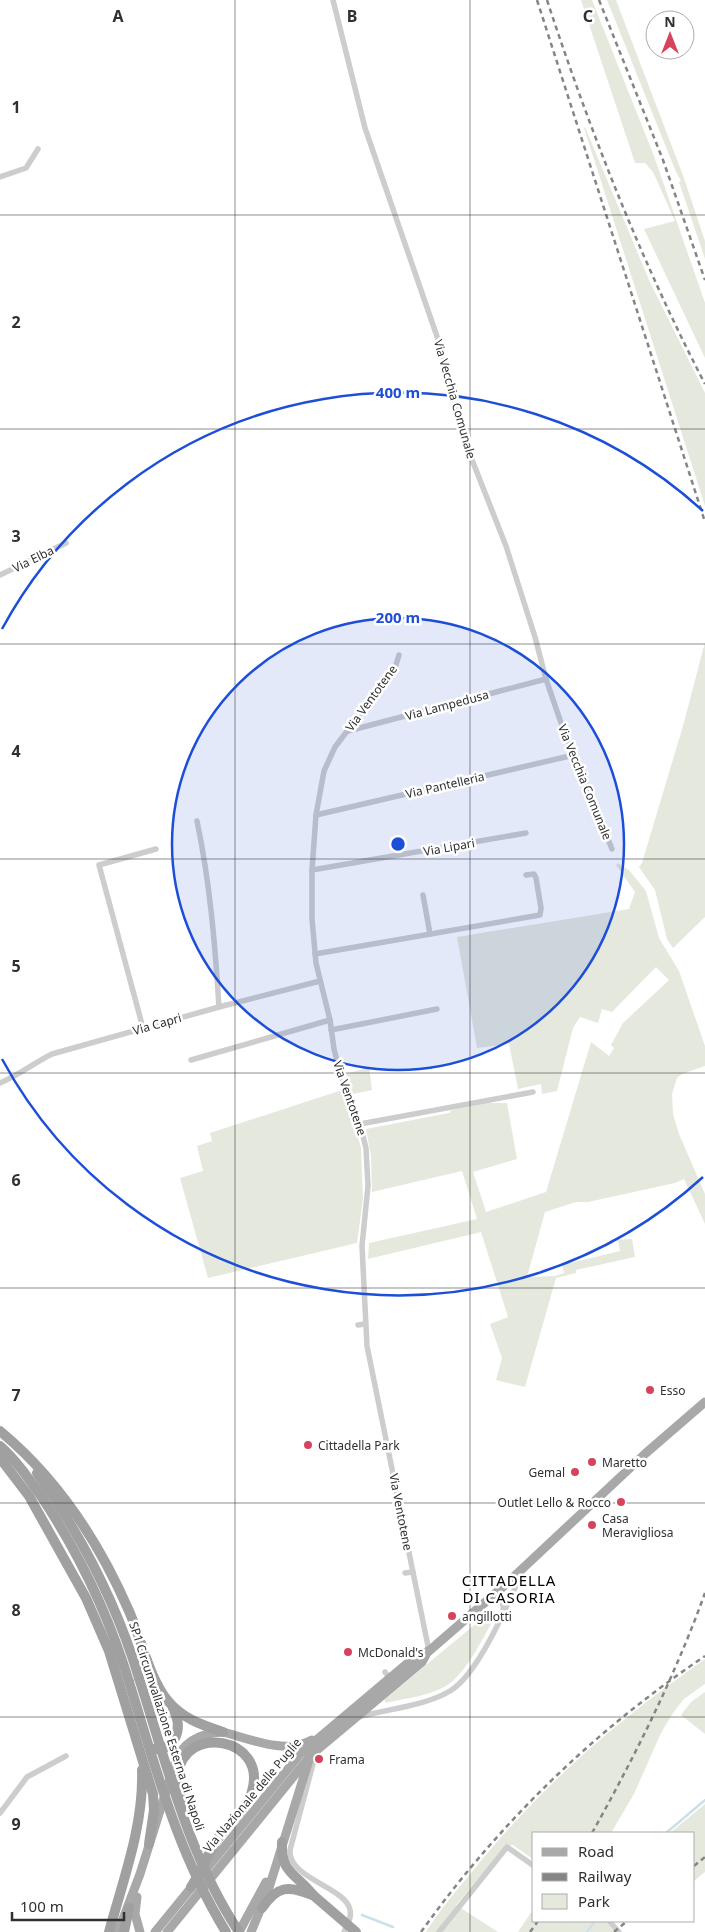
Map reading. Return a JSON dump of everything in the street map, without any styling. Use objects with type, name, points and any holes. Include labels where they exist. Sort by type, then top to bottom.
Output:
[{"type":"highway","name":"SP1 Circumvallazione Esterna di Napoli","points":[[0,1431],[22,1454],[48,1488],[88,1555],[118,1619],[181,1844],[199,1884],[226,1932]]},
{"type":"highway","points":[[0,1431],[22,1449],[59,1491],[109,1567],[129,1612],[156,1683],[176,1714],[179,1725],[177,1736],[170,1744],[157,1750],[146,1748],[139,1741],[133,1728]]},
{"type":"highway","name":"SP1 Circumvallazione Esterna di Napoli","points":[[0,1446],[28,1478],[49,1509],[84,1570],[134,1680],[190,1835],[212,1887],[239,1932]]},
{"type":"highway","points":[[0,1458],[34,1504],[86,1598],[109,1651],[154,1802],[148,1847]]},
{"type":"highway","points":[[168,1701],[188,1719],[223,1732]]},
{"type":"highway","points":[[190,1835],[178,1783],[182,1762],[194,1749],[211,1742],[225,1743],[242,1752],[249,1761],[254,1784],[251,1796],[218,1838],[192,1887]]},
{"type":"highway","points":[[109,1932],[139,1815],[142,1789],[139,1752]]},
{"type":"highway","points":[[282,1842],[282,1854],[286,1867],[313,1895],[356,1932]]},
{"type":"highway","points":[[262,1908],[270,1897],[284,1889],[294,1888],[313,1895]]},
{"type":"highway","points":[[124,1932],[129,1908]]},
{"type":"main road","name":"Via Nazionale delle Puglie","points":[[155,1932],[301,1753],[387,1675],[428,1651],[489,1599],[646,1453],[705,1402]]},
{"type":"main road","name":"Via Nazionale delle Puglie","points":[[167,1932],[311,1755],[422,1662],[428,1651]]},
{"type":"main road","points":[[118,1932],[129,1908],[160,1815],[174,1763],[182,1749],[201,1736],[223,1732],[259,1742],[289,1746],[302,1745],[321,1736]]},
{"type":"main road","points":[[251,1932],[262,1908],[311,1755]]},
{"type":"main road","points":[[239,1932],[276,1860]]},
{"type":"main road","points":[[140,1874],[135,1914],[140,1932]]},
{"type":"street","name":"Via Vecchia Comunale","points":[[333,0],[365,128],[442,348],[465,442],[506,546],[535,637],[546,679],[612,849]]},
{"type":"street","points":[[0,177],[26,168],[38,149]]},
{"type":"street","name":"Via Elba","points":[[0,576],[66,543]]},
{"type":"street","name":"Via Ventotene","points":[[400,656],[395,668],[335,747],[324,771],[316,815],[312,870],[312,919],[315,954],[340,1072],[360,1124],[366,1148],[368,1186],[362,1246],[367,1346],[428,1651]]},
{"type":"street","name":"Via Lampedusa","points":[[348,731],[546,679]]},
{"type":"street","name":"Via Pantelleria","points":[[316,815],[574,755]]},
{"type":"street","points":[[197,821],[205,857],[213,921],[219,1007]]},
{"type":"street","name":"Via Lipari","points":[[312,870],[526,834]]},
{"type":"street","points":[[143,1028],[99,865],[156,849]]},
{"type":"street","points":[[315,954],[540,915],[541,908],[536,878],[534,874],[526,875]]},
{"type":"street","points":[[423,895],[430,934]]},
{"type":"street","name":"Via Capri","points":[[0,1082],[22,1073],[52,1054],[320,981]]},
{"type":"street","points":[[331,1030],[437,1009]]},
{"type":"street","points":[[191,1060],[330,1020]]},
{"type":"street","points":[[360,1124],[533,1092]]},
{"type":"street","points":[[358,1325],[366,1324]]},
{"type":"street","points":[[354,1719],[436,1698],[452,1690],[472,1668],[502,1618],[524,1568]]},
{"type":"street","points":[[405,1573],[413,1572]]},
{"type":"street","points":[[489,1599],[496,1597],[502,1600],[504,1604],[502,1618]]},
{"type":"street","points":[[311,1755],[314,1764],[290,1850],[290,1858],[297,1868],[347,1902],[351,1915],[344,1932]]},
{"type":"street","points":[[0,1813],[27,1777],[66,1756]]},
{"type":"street","points":[[439,1932],[508,1847],[532,1865]]},
{"type":"street","points":[[610,1922],[620,1932]]},
{"type":"green space","points":[[581,0],[592,0],[654,156],[705,303],[705,358],[644,229],[675,221],[653,172],[645,163],[635,163]]},
{"type":"green space","points":[[607,0],[616,0],[684,178],[705,241],[705,259],[679,182],[681,181]]},
{"type":"green space","points":[[584,128],[649,280],[705,393],[705,506]]},
{"type":"green space","points":[[705,642],[705,917],[673,948],[667,939],[655,890],[639,867],[642,863],[683,726]]},
{"type":"green space","points":[[618,863],[629,870],[646,891],[659,938],[679,971],[705,1046],[705,1066],[682,1074],[677,1078],[672,1094],[673,1114],[679,1134],[705,1194],[705,1224],[684,1179],[675,1183],[588,1202],[576,1202],[545,1212],[527,1277],[555,1276],[564,1273],[562,1265],[620,1251],[618,1241],[600,1240],[632,1239],[635,1257],[576,1270],[576,1273],[556,1278],[525,1387],[496,1380],[502,1358],[490,1324],[508,1317],[481,1232],[368,1259],[369,1243],[477,1219],[462,1171],[372,1192],[371,1156],[366,1129],[449,1113],[452,1110],[486,1103],[507,1103],[517,1159],[473,1172],[486,1212],[546,1192],[591,1042],[609,1056],[614,1048],[611,1045],[623,1023],[669,980],[656,967],[612,1012],[602,1009],[598,1023],[580,1017],[573,1028],[557,1091],[542,1094],[541,1084],[518,1089],[509,1044],[477,1048],[457,937],[629,909],[635,892],[616,865]]},
{"type":"green space","points":[[369,1067],[372,1090],[353,1094],[346,1074]]},
{"type":"green space","points":[[342,1090],[361,1147],[363,1199],[357,1243],[208,1278],[180,1178],[203,1171],[197,1146],[212,1141],[210,1133]]},
{"type":"green space","points":[[491,1611],[496,1615],[469,1662],[456,1678],[442,1688],[427,1694],[386,1703],[384,1700]]},
{"type":"green space","points":[[705,1659],[705,1684],[684,1699],[673,1713],[661,1733],[634,1794],[612,1832],[532,1832],[532,1859],[513,1845],[506,1846],[456,1905],[498,1932],[426,1932],[436,1916],[498,1841],[552,1783],[610,1731]]},
{"type":"green space","points":[[705,1692],[705,1734],[681,1715],[691,1702]]},
{"type":"green space","points":[[705,1804],[705,1872],[695,1880],[695,1832],[671,1832]]},
{"type":"green space","points":[[532,1911],[532,1922],[606,1922],[615,1932],[518,1932]]},
{"type":"waterway","points":[[667,1832],[705,1800]]},
{"type":"waterway","points":[[362,1915],[393,1927]]},
{"type":"waterway","points":[[587,1932],[594,1922]]},
{"type":"railway","points":[[537,0],[705,522]]},
{"type":"railway","points":[[547,0],[581,98],[618,195],[659,291],[705,384]]},
{"type":"railway","points":[[599,0],[663,160],[705,280]]},
{"type":"railway","points":[[593,1832],[624,1775],[653,1715],[681,1655],[705,1593]]},
{"type":"railway","points":[[421,1932],[483,1853],[551,1781],[625,1715],[705,1656]]},
{"type":"railway","points":[[695,1865],[705,1857]]},
{"type":"railway","points":[[530,1932],[537,1922]]},
{"type":"railway","points":[[614,1932],[626,1922]]},
{"type":"place","name":"Esso","points":[[650,1390]]},
{"type":"place","name":"Cittadella Park","points":[[308,1445]]},
{"type":"place","name":"Maretto","points":[[592,1462]]},
{"type":"place","name":"Gemal","points":[[575,1472]]},
{"type":"place","name":"Outlet Lello & Rocco","points":[[621,1502]]},
{"type":"place","name":"Casa Meravigliosa","points":[[592,1525]]},
{"type":"place","name":"angillotti","points":[[452,1616]]},
{"type":"place","name":"McDonald's","points":[[348,1652]]},
{"type":"place","name":"Frama","points":[[319,1759]]},
{"type":"district","name":"CITTADELLA DI CASORIA","points":[[509,1588]]}]
